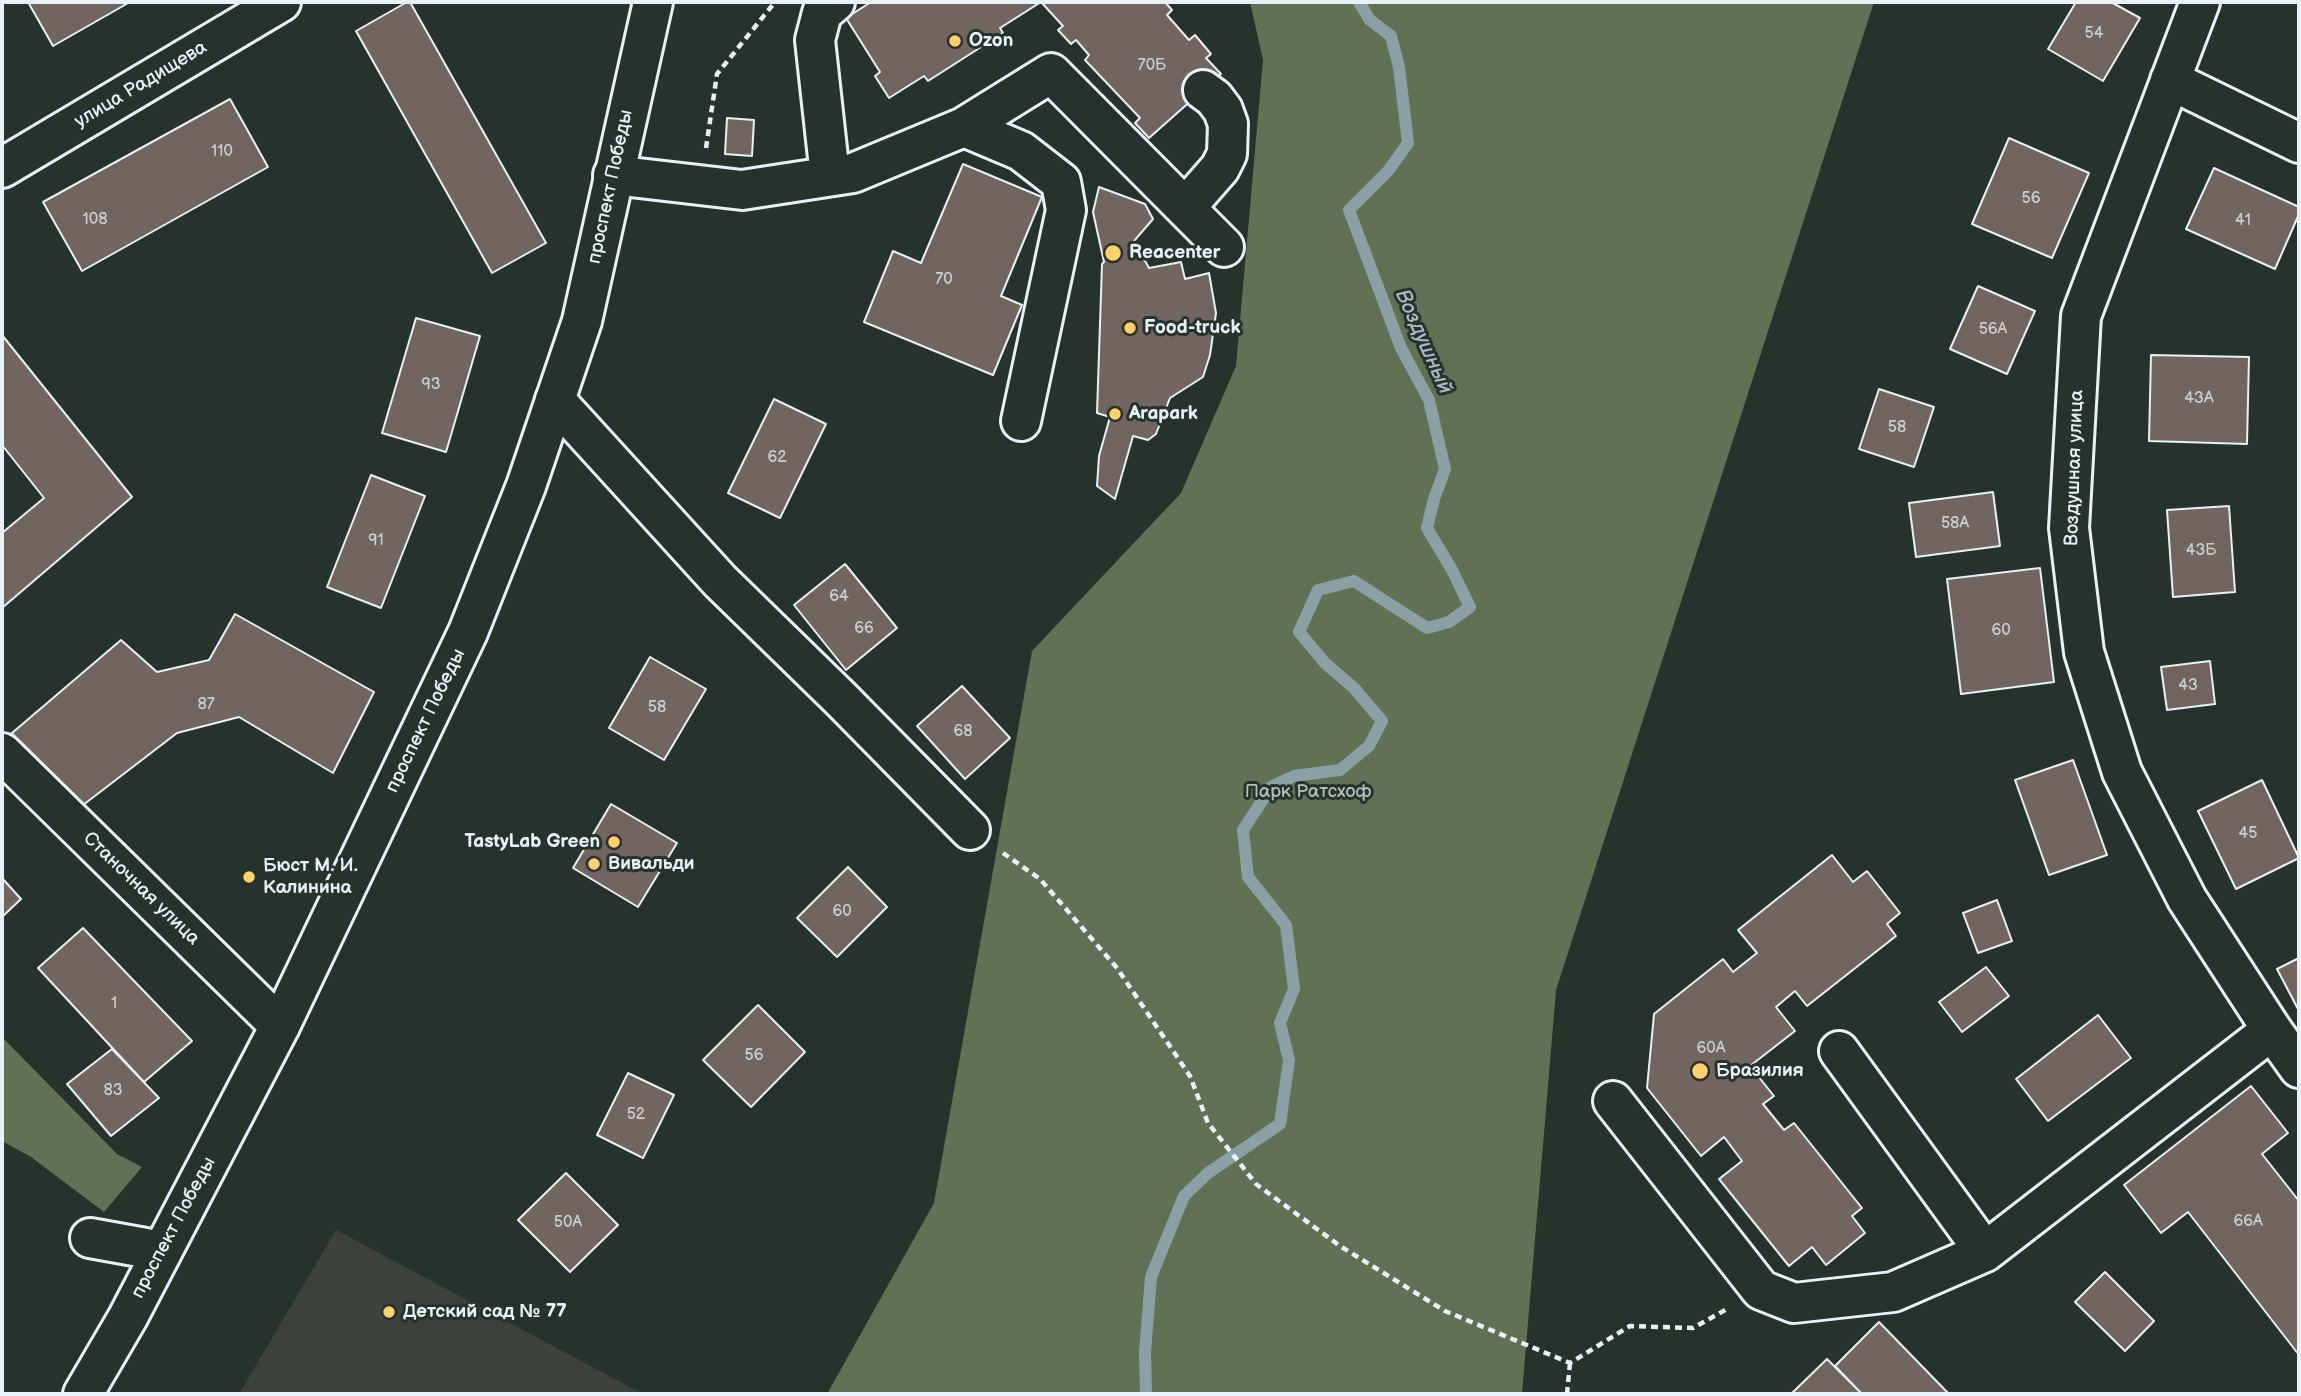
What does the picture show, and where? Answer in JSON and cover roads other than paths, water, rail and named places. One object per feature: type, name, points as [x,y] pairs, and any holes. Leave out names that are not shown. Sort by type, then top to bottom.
[{"type":"main road","name":"проспект Победы","points":[[83,1394],[128,1317],[280,1026],[468,632],[526,486],[582,321],[653,2]]},
{"type":"main road","points":[[830,176],[815,40],[822,13],[835,2]]},
{"type":"main road","name":"Воздушная улица","points":[[2200,2],[2081,316],[2069,528],[2084,652],[2122,772],[2187,900],[2299,1068]]},
{"type":"main road","name":"улица Радищева","points":[[2,167],[265,5]]},
{"type":"main road","points":[[613,175],[742,190],[853,173],[964,127],[1051,73],[1224,247]]},
{"type":"main road","points":[[2170,80],[2299,144]]},
{"type":"main road","points":[[1185,208],[1220,168],[1227,154],[1228,124],[1223,110],[1203,89]]},
{"type":"main road","points":[[964,127],[1021,151],[1061,182],[1066,211],[1021,421]]},
{"type":"main road","points":[[555,400],[720,581],[970,830]]},
{"type":"main road","name":"Станочная улица","points":[[2,753],[280,1026]]},
{"type":"main road","points":[[1613,1101],[1761,1290],[1794,1303],[1893,1292],[1985,1252],[2272,1030]]},
{"type":"main road","points":[[1839,1051],[1985,1252]]},
{"type":"main road","points":[[90,1238],[162,1251]]},
{"type":"waterway","name":"Воздушный","points":[[1146,1394],[1145,1352],[1151,1277],[1184,1196],[1208,1173],[1280,1124],[1289,1060],[1280,1023],[1294,989],[1286,925],[1248,877],[1243,830],[1271,787],[1294,776],[1340,770],[1369,746],[1382,721],[1354,688],[1325,663],[1299,632],[1318,590],[1354,581],[1427,628],[1449,622],[1470,607],[1427,528],[1445,469],[1429,400],[1401,348],[1349,210],[1388,171],[1408,143],[1399,67],[1391,36],[1370,20],[1359,2]]},
{"type":"place","name":"Ozon","points":[[955,41]]},
{"type":"place","name":"Reacenter","points":[[1113,253]]},
{"type":"place","name":"Food-truck","points":[[1130,328]]},
{"type":"place","name":"Arapark","points":[[1115,414]]},
{"type":"place","name":"TastyLab Green","points":[[614,842]]},
{"type":"place","name":"Вивальди","points":[[594,864]]},
{"type":"place","name":"Бюст М. И. Калинина","points":[[249,877]]},
{"type":"place","name":"Бразилия","points":[[1700,1071]]},
{"type":"place","name":"Детский сад № 77","points":[[389,1312]]},
{"type":"park label","name":"Парк Ратсхоф","points":[[1308,792]]}]
